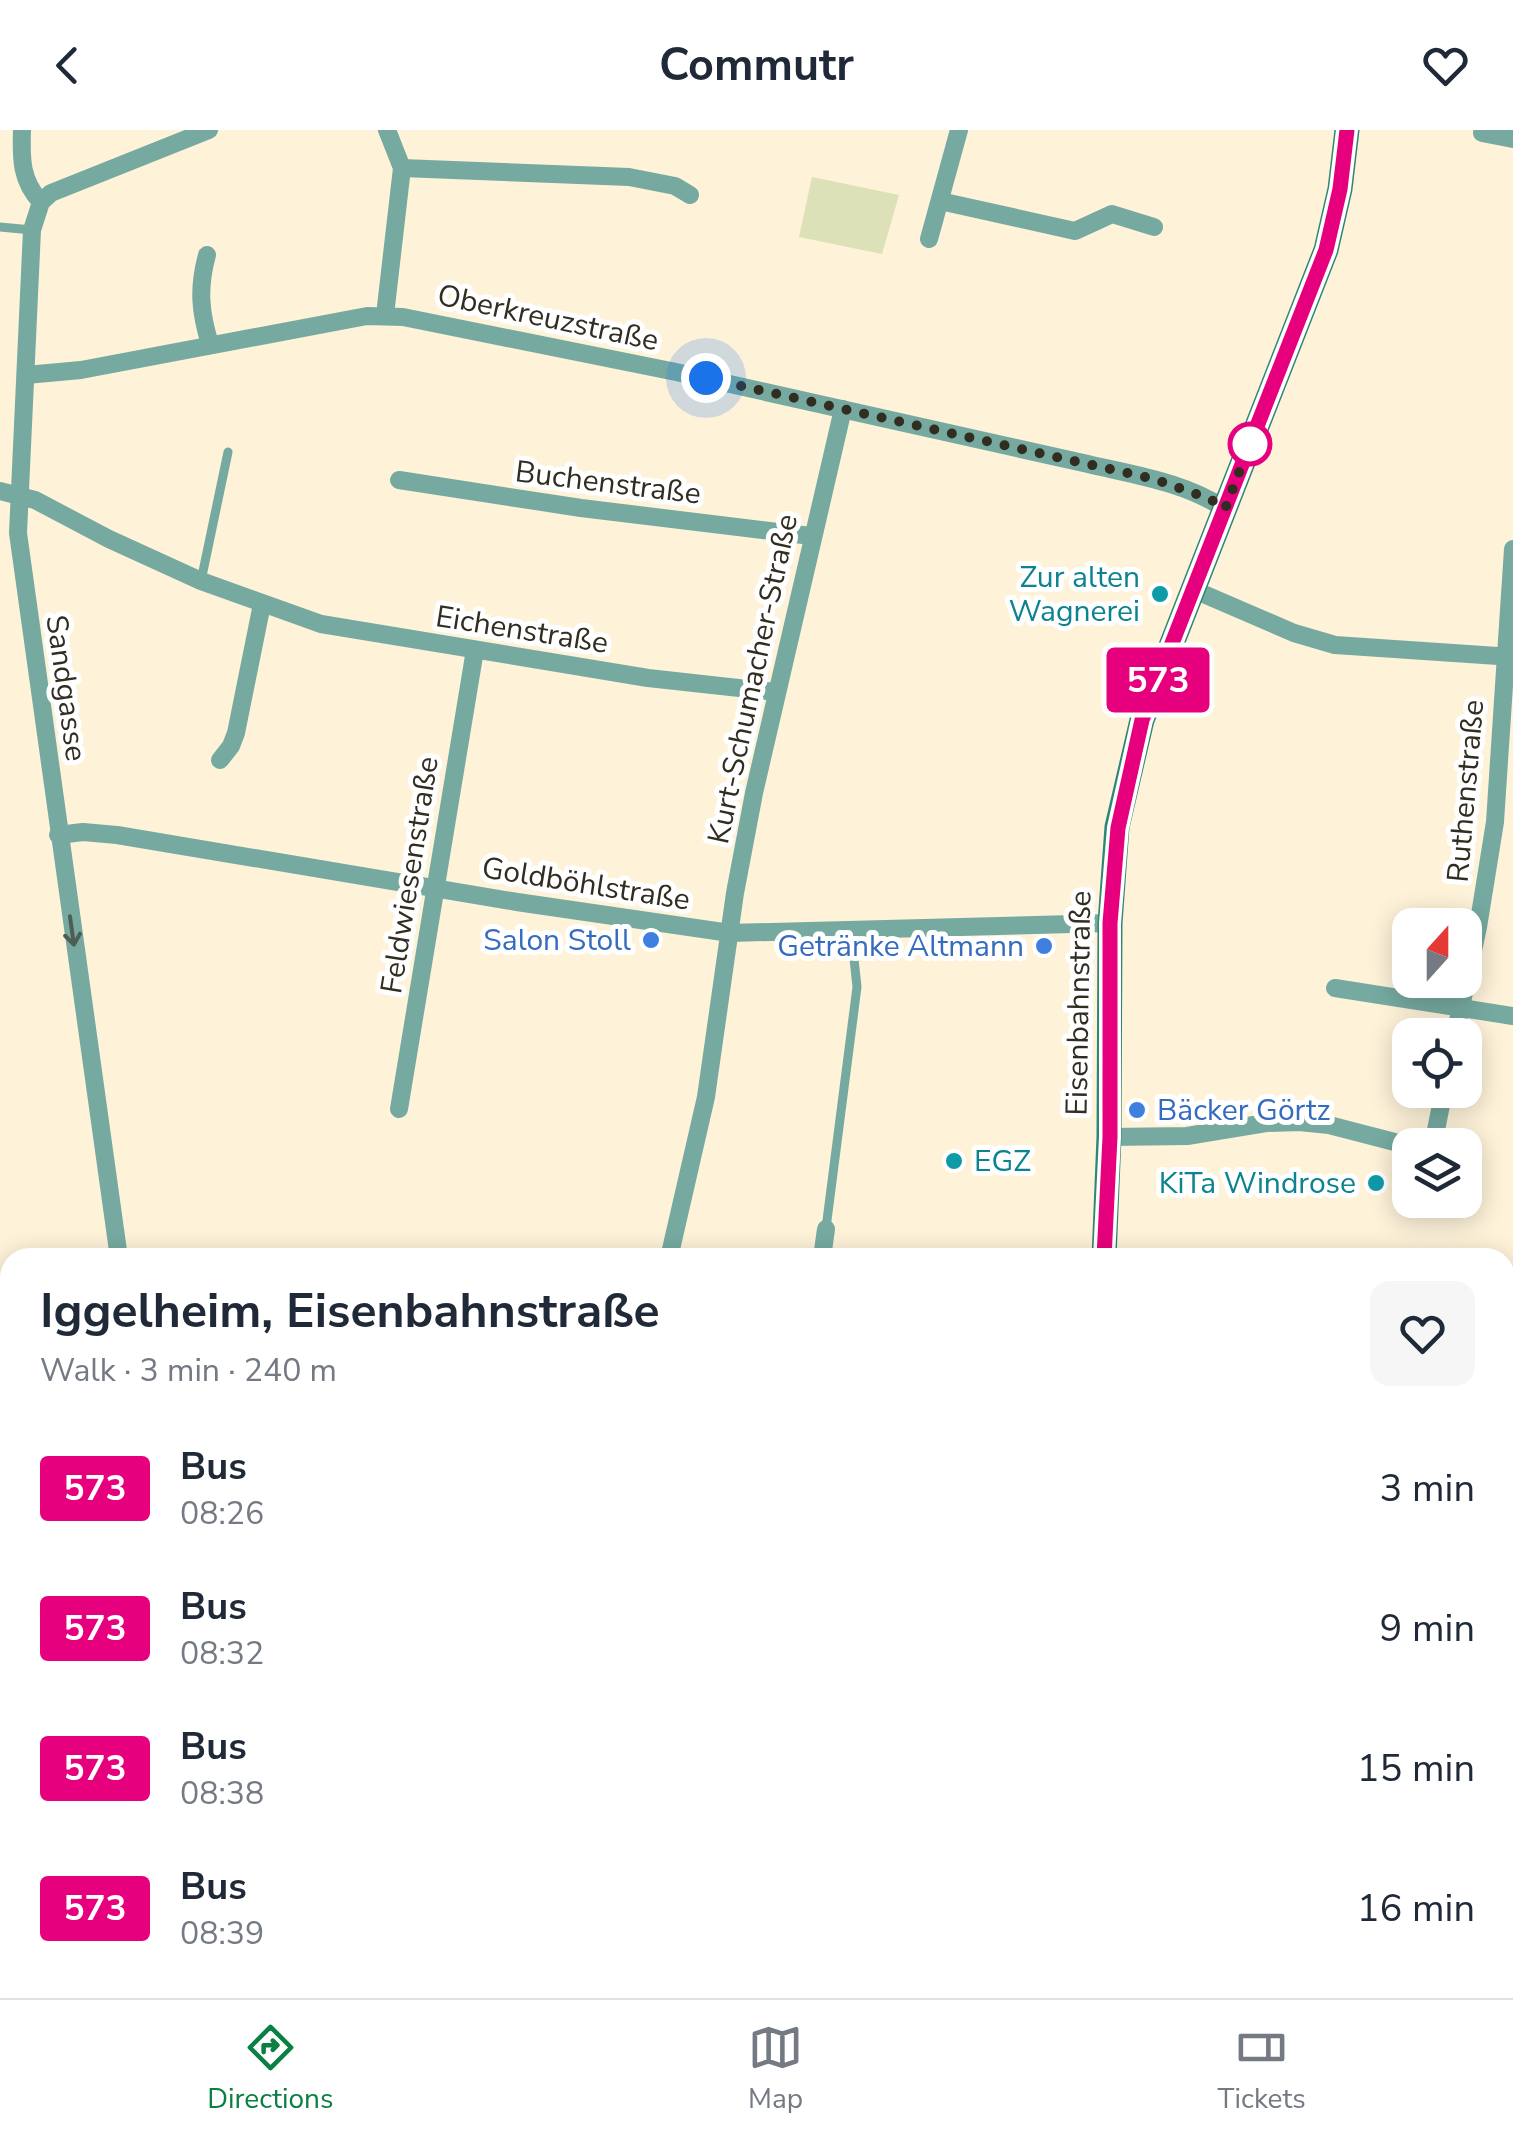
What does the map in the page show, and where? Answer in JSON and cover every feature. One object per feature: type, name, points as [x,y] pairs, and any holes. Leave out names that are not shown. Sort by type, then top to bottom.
[{"type":"main road","name":"Eisenbahnstraße","points":[[1104,1248],[1110,1137],[1110,923],[1124,792],[1142,720],[1326,250],[1340,189],[1347,130]]},
{"type":"street","points":[[22,130],[24,176],[28,189],[41,202],[63,186],[209,130]]},
{"type":"street","points":[[385,315],[402,168],[387,130]]},
{"type":"street","points":[[929,238],[959,130]]},
{"type":"street","points":[[1479,131],[1513,140]]},
{"type":"street","points":[[402,168],[629,177],[675,186],[690,194]]},
{"type":"street","points":[[940,201],[1075,231],[1112,214],[1154,227]]},
{"type":"street","name":"Sandgasse","points":[[41,202],[32,230],[26,375],[9,493],[118,1248]]},
{"type":"street","points":[[207,255],[200,306],[210,344]]},
{"type":"street","name":"Oberkreuzstraße","points":[[26,375],[82,370],[385,315],[479,330],[1154,479],[1210,499],[1225,509]]},
{"type":"street","name":"Kurt-Schumacher-Straße","points":[[672,1248],[706,1097],[730,933],[776,692],[842,409]]},
{"type":"street","name":"Buchenstraße","points":[[399,480],[581,508],[811,536]]},
{"type":"street","name":"Eichenstraße","points":[[9,493],[35,500],[109,540],[201,581],[349,630],[648,678],[776,692]]},
{"type":"street","name":"Ruthenstraße","points":[[1458,1018],[1504,823],[1513,548]]},
{"type":"street","points":[[0,564],[21,562]]},
{"type":"street","points":[[1192,590],[1334,645],[1509,657]]},
{"type":"street","points":[[220,760],[232,746],[236,733],[262,604]]},
{"type":"street","name":"Feldwiesenstraße","points":[[399,1110],[475,650]]},
{"type":"street","name":"Goldböhlstraße","points":[[58,835],[117,835],[730,933],[1110,923]]},
{"type":"street","points":[[1335,988],[1513,1016]]},
{"type":"street","points":[[1110,1137],[1187,1136],[1266,1123],[1299,1122],[1329,1125],[1392,1141]]},
{"type":"street","points":[[823,1248],[826,1229]]},
{"type":"lane","points":[[0,227],[32,230]]},
{"type":"lane","points":[[201,581],[228,452]]},
{"type":"lane","points":[[826,1229],[857,987],[850,928]]},
{"type":"green space","points":[[812,177],[899,195],[882,254],[799,237]]},
{"type":"bus line","name":"573","points":[[1104,1248],[1110,1137],[1110,923],[1124,792],[1142,720],[1326,250],[1340,189],[1347,130]]},
{"type":"place","name":"Zur alten Wagnerei","points":[[1160,594]]},
{"type":"place","name":"Salon Stoll","points":[[651,940]]},
{"type":"place","name":"Getränke Altmann","points":[[1044,946]]},
{"type":"place","name":"Bäcker Görtz","points":[[1137,1110]]},
{"type":"place","name":"EGZ","points":[[954,1161]]},
{"type":"place","name":"KiTa Windrose","points":[[1376,1183]]},
{"type":"route","points":[[706,378],[1154,479],[1210,499],[1225,509],[1250,444]]}]
